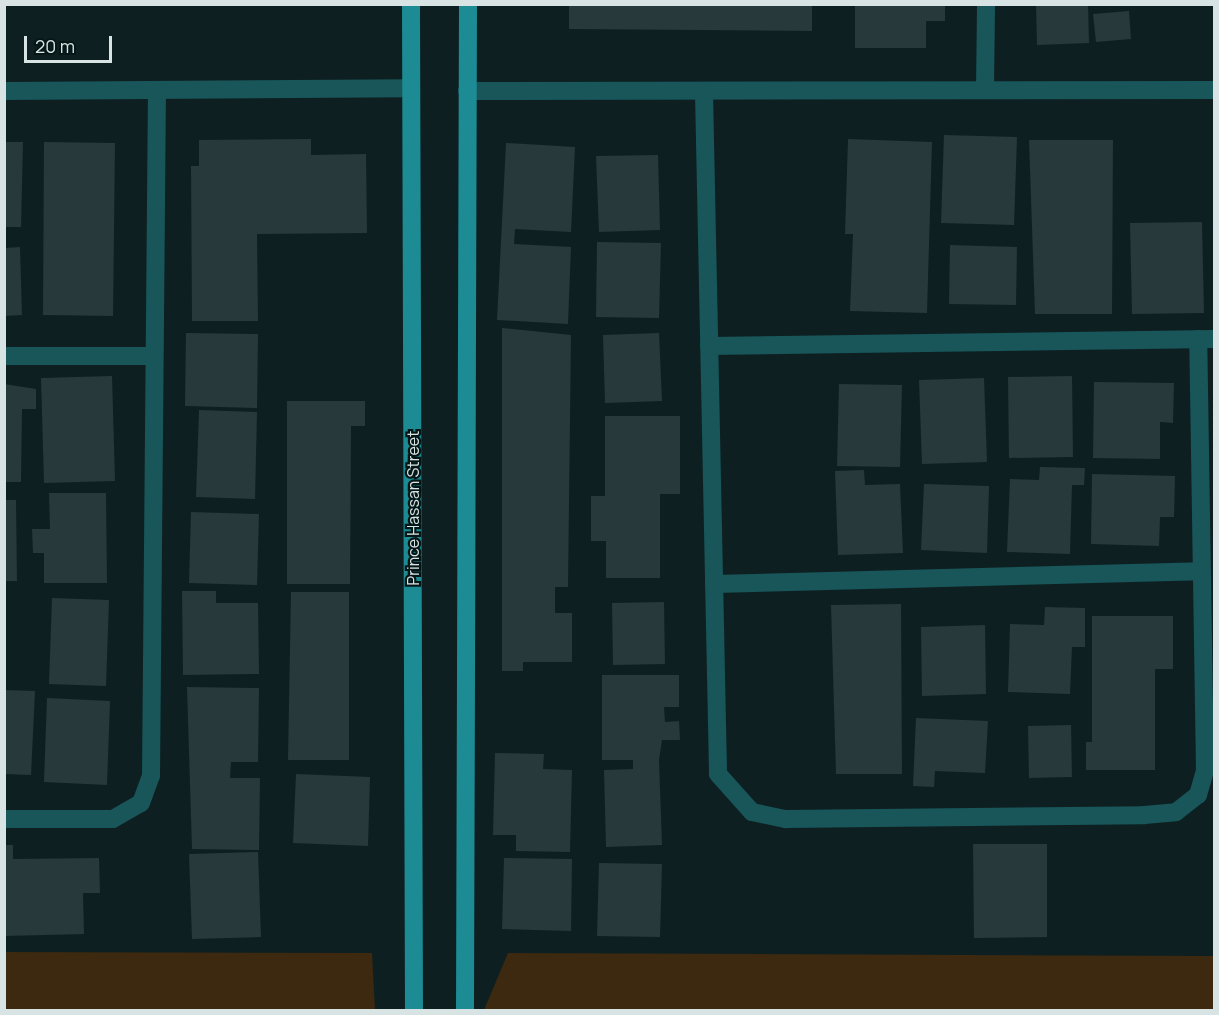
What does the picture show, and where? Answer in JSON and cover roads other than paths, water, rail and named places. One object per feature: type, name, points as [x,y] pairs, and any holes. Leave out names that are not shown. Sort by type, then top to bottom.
[{"type":"main road","name":"Prince Hassan Street","points":[[411,4],[414,1011]]},
{"type":"main road","points":[[465,1011],[468,4]]},
{"type":"street","points":[[985,89],[986,4]]},
{"type":"street","points":[[4,91],[411,88]]},
{"type":"street","points":[[4,819],[113,819],[141,803],[151,776],[153,356],[158,90]]},
{"type":"street","points":[[468,91],[1215,90]]},
{"type":"street","points":[[704,92],[709,346],[718,774],[752,812],[786,819],[1144,815],[1176,812],[1197,795],[1205,770],[1200,571],[1206,339],[709,346]]},
{"type":"street","points":[[4,356],[153,356]]},
{"type":"street","points":[[714,584],[1200,571]]}]
